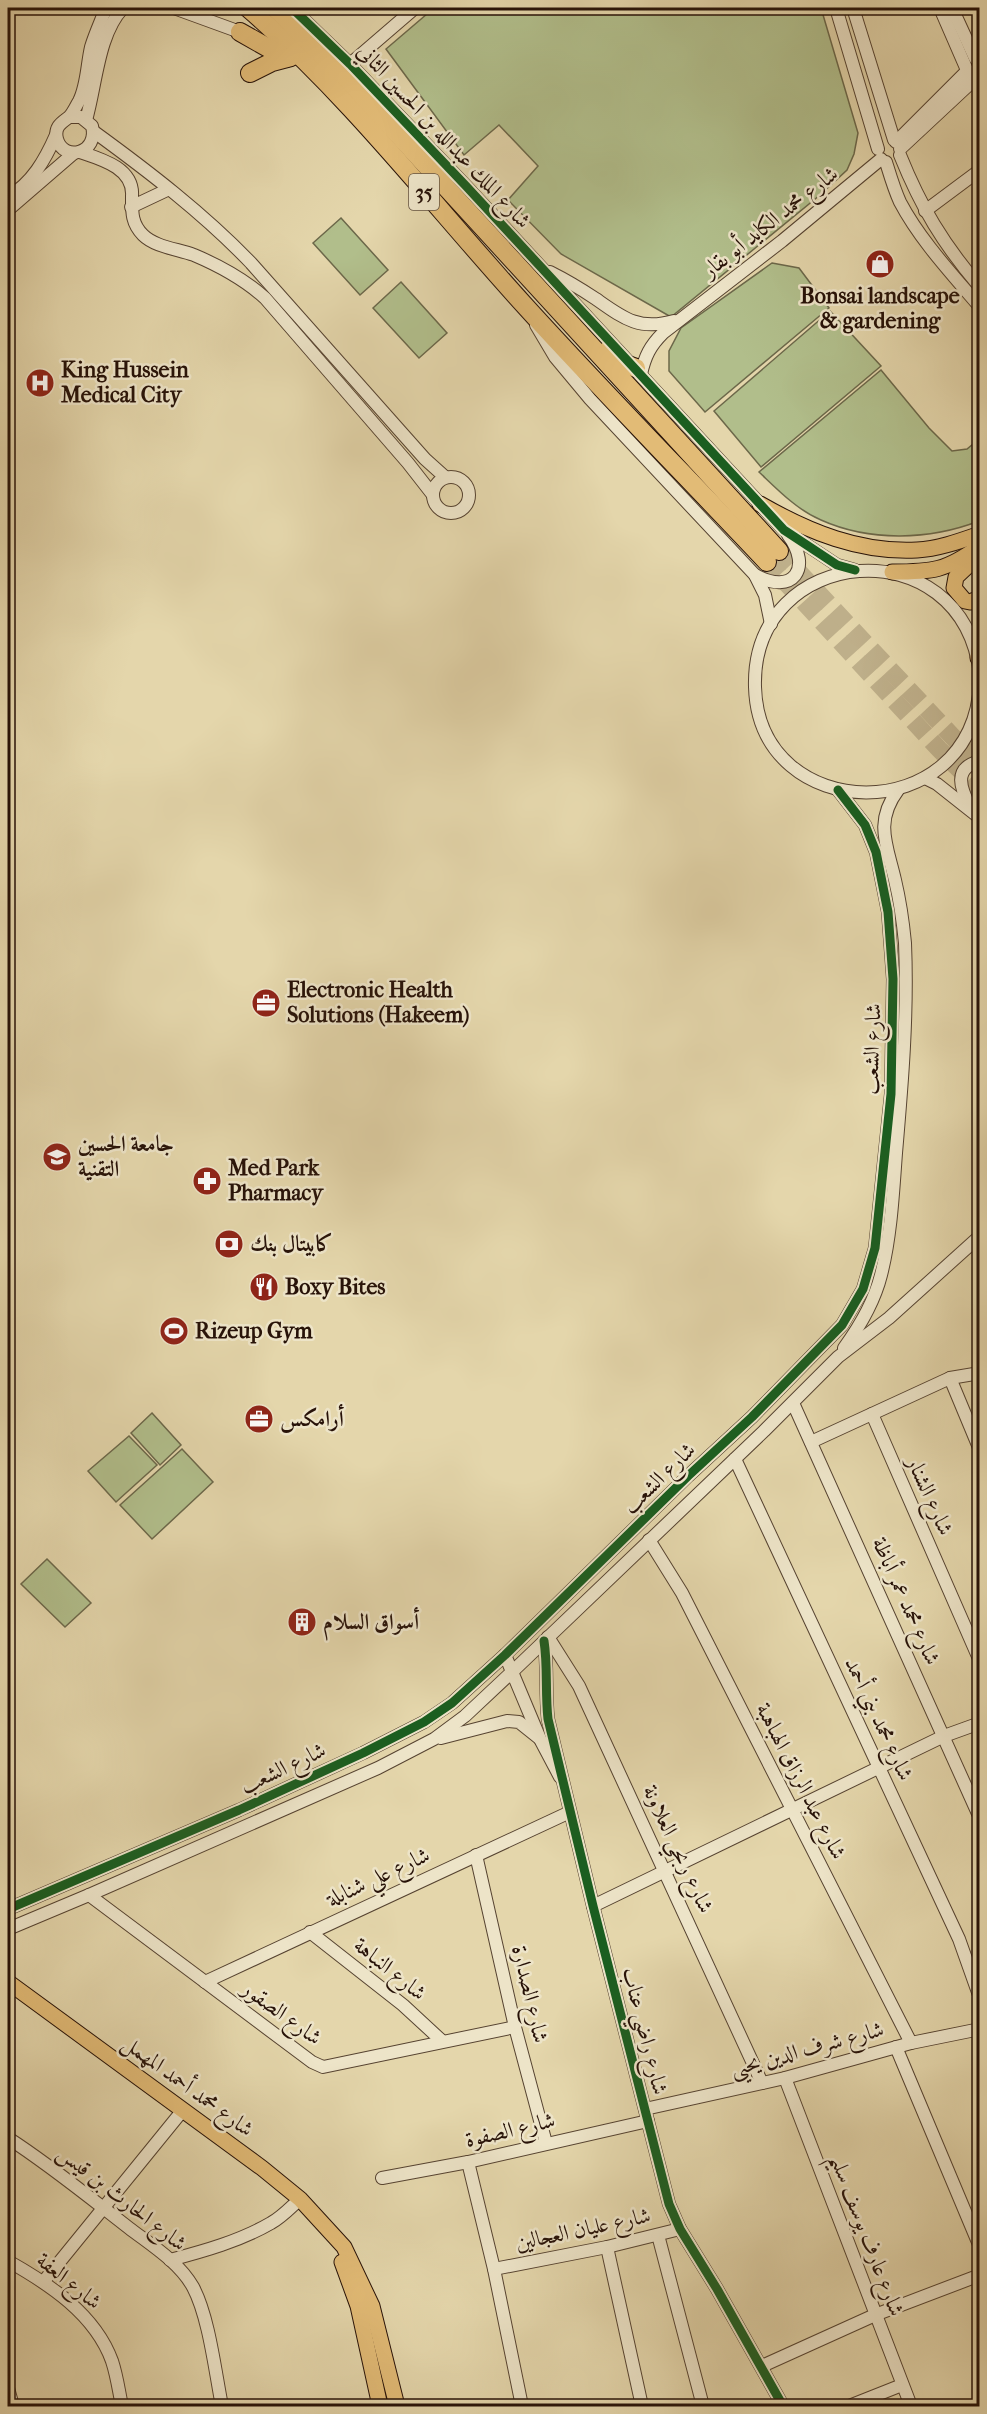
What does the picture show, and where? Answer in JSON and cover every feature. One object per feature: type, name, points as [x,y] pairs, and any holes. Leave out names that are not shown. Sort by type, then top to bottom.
[{"type":"highway","name":"35","points":[[248,8],[292,56],[360,119],[527,308],[767,563]]},
{"type":"highway","name":"شارع الملك عبدالله بن الحسين الثاني","points":[[275,8],[346,78],[536,286],[767,563]]},
{"type":"highway","points":[[240,32],[292,56]]},
{"type":"highway","points":[[250,73],[292,56]]},
{"type":"highway","points":[[536,286],[559,300],[618,360],[639,371]]},
{"type":"main road","points":[[760,504],[814,532],[867,548],[919,550],[950,544],[980,534]]},
{"type":"main road","points":[[892,572],[924,572],[942,569],[954,565],[980,546]]},
{"type":"main road","points":[[980,555],[959,573],[953,584],[956,592],[965,601],[970,602],[980,598]]},
{"type":"main road","points":[[978,657],[980,641]]},
{"type":"main road","name":"شارع محمد أحمد المهمل","points":[[8,1982],[300,2199],[344,2247],[372,2306],[397,2406]]},
{"type":"main road","name":"شارع محمد أحمد المهمل","points":[[332,2236],[358,2306],[380,2406]]},
{"type":"street","points":[[8,210],[77,152],[89,146],[97,47],[105,8]]},
{"type":"street","points":[[8,197],[34,175],[59,125],[69,117],[80,99],[97,47],[123,8]]},
{"type":"street","points":[[174,8],[240,32]]},
{"type":"street","name":"شارع الملك عبدالله بن الحسين الثاني","points":[[292,8],[350,64],[639,371],[680,419],[784,530]]},
{"type":"street","points":[[350,64],[415,8]]},
{"type":"street","points":[[836,8],[881,156],[893,186],[908,216],[946,268],[980,307]]},
{"type":"street","points":[[853,8],[897,146],[925,211],[940,236],[980,287]]},
{"type":"street","points":[[940,8],[974,69]]},
{"type":"street","points":[[952,8],[974,69]]},
{"type":"street","points":[[881,156],[894,161],[897,146],[974,69]]},
{"type":"street","points":[[56,135],[60,146],[109,163],[126,175],[132,189],[131,207],[136,226],[151,241],[224,269],[246,282],[265,298],[401,454],[433,495],[436,505],[445,512],[456,512],[465,505],[469,495],[466,484],[457,478],[446,477],[425,459],[224,235],[81,117],[69,117]]},
{"type":"street","points":[[881,156],[884,141],[897,146]]},
{"type":"street","name":"شارع محمد الكايد أبو بقار","points":[[639,371],[652,344],[683,316],[782,241],[881,156]]},
{"type":"street","points":[[925,211],[980,170]]},
{"type":"street","points":[[131,207],[167,190]]},
{"type":"street","name":"شارع محمد الكايد أبو بقار","points":[[541,267],[633,322],[654,325],[683,316]]},
{"type":"street","points":[[433,495],[436,484],[446,477]]},
{"type":"street","points":[[767,563],[773,584],[779,584],[793,577],[799,568],[798,552],[784,530]]},
{"type":"street","points":[[784,530],[837,565],[855,570],[892,572],[921,584],[947,602],[966,628],[978,657],[980,674]]},
{"type":"street","points":[[767,563],[765,595],[771,624]]},
{"type":"street","points":[[855,570],[838,573],[807,588],[793,598],[771,624],[761,646],[755,674],[757,703],[761,719],[772,742],[788,762],[815,781],[848,793],[872,794],[898,790],[925,778],[945,762],[961,743],[975,713],[979,697]]},
{"type":"street","points":[[980,684],[977,709],[980,715]]},
{"type":"street","points":[[975,814],[962,789],[960,777],[968,766],[980,761]]},
{"type":"street","points":[[925,778],[975,814]]},
{"type":"street","name":"شارع الشعب","points":[[8,1909],[239,1810],[394,1738],[424,1722],[452,1703],[505,1655],[688,1476],[784,1386],[842,1324],[863,1289],[875,1248],[891,1094],[893,957],[884,887],[874,845],[857,812],[838,790]]},
{"type":"street","name":"شارع الشعب","points":[[838,1357],[864,1318],[881,1275],[894,1174],[904,1058],[905,952],[900,901],[886,844],[884,822],[890,801],[898,790]]},
{"type":"street","name":"شارع الشعب","points":[[8,1929],[378,1768],[434,1739],[465,1716],[513,1671],[793,1403],[838,1357],[889,1318],[980,1236]]},
{"type":"street","points":[[811,1442],[950,1378],[980,1373]]},
{"type":"street","points":[[950,1378],[975,1431],[980,1450]]},
{"type":"street","name":"شارع محمد عمر أباظة","points":[[793,1403],[980,1818]]},
{"type":"street","name":"شارع الشنار","points":[[872,1414],[980,1661]]},
{"type":"street","name":"شارع محمد بني أحمد","points":[[735,1459],[959,1939],[980,1998]]},
{"type":"street","points":[[688,1476],[695,1475],[700,1478],[703,1484],[701,1491]]},
{"type":"street","name":"شارع عبد الرزاق الهباهبة","points":[[649,1540],[682,1593],[911,2043]]},
{"type":"street","name":"شارع راضي عناب","points":[[546,1639],[546,1700],[562,1780],[669,2204],[680,2229],[762,2366],[783,2406]]},
{"type":"street","name":"شارع ربحي العلاونة","points":[[546,1639],[579,1686],[666,1870],[762,2083]]},
{"type":"street","name":"شارع راضي عناب","points":[[505,1655],[541,1741],[562,1780]]},
{"type":"street","points":[[434,1739],[507,1720],[519,1722],[541,1741]]},
{"type":"street","points":[[592,1905],[944,1736],[980,1723]]},
{"type":"street","name":"شارع علي شنابلة","points":[[205,1982],[570,1812]]},
{"type":"street","name":"شارع الصدارة","points":[[476,1855],[515,2027],[546,2143]]},
{"type":"street","name":"شارع الصقور","points":[[89,1895],[312,2062],[323,2067],[396,2054],[442,2041],[515,2027]]},
{"type":"street","name":"شارع النباهة","points":[[310,1932],[403,2005],[442,2041]]},
{"type":"street","name":"شارع شرف الدين يحيى","points":[[646,2115],[911,2043],[980,2029]]},
{"type":"street","points":[[896,2047],[980,2247]]},
{"type":"street","name":"شارع عارف يوسف سليم","points":[[785,2078],[911,2406]]},
{"type":"street","points":[[44,2281],[183,2110]]},
{"type":"street","name":"شارع الصفوة","points":[[382,2178],[468,2162],[646,2115]]},
{"type":"street","name":"شارع الحارث بن قيس","points":[[8,2138],[170,2260],[193,2286],[202,2312],[222,2406]]},
{"type":"street","name":"شارع عليان العجالين","points":[[468,2162],[494,2269],[522,2406]]},
{"type":"street","points":[[170,2260],[220,2246],[256,2231],[273,2222],[300,2199]]},
{"type":"street","name":"شارع عليان العجالين","points":[[494,2269],[607,2247],[680,2229]]},
{"type":"street","points":[[658,2235],[703,2406]]},
{"type":"street","points":[[607,2247],[642,2406]]},
{"type":"street","name":"شارع العفة","points":[[8,2261],[44,2281],[100,2335],[112,2363],[122,2406]]},
{"type":"street","points":[[762,2366],[875,2315],[980,2275]]},
{"type":"street","points":[[849,2406],[902,2385]]},
{"type":"street","points":[[8,2388],[13,2406]]},
{"type":"green space","points":[[434,8],[821,8],[858,133],[854,154],[847,170],[820,195],[671,317],[561,254],[508,200],[538,166],[499,125],[464,155],[386,49]]},
{"type":"green space","points":[[341,218],[388,270],[360,295],[313,243]]},
{"type":"green space","points":[[772,263],[799,268],[829,308],[705,412],[669,371],[669,351],[681,328]]},
{"type":"green space","points":[[401,282],[447,333],[419,358],[373,308]]},
{"type":"green space","points":[[830,311],[881,366],[761,467],[714,411]]},
{"type":"green space","points":[[881,370],[929,428],[952,451],[967,449],[979,439],[979,521],[941,532],[920,535],[900,536],[859,532],[812,516],[788,499],[759,472]]},
{"type":"green space","points":[[152,1413],[181,1445],[160,1465],[131,1433]]},
{"type":"green space","points":[[129,1436],[157,1465],[116,1502],[88,1471]]},
{"type":"green space","points":[[182,1449],[213,1482],[152,1539],[120,1505]]},
{"type":"green space","points":[[47,1559],[91,1603],[65,1627],[21,1584]]},
{"type":"tunnel","points":[[779,551],[980,766]]},
{"type":"tunnel","points":[[767,562],[939,749],[980,790]]},
{"type":"cycle path","points":[[292,8],[350,64],[466,186],[784,530],[837,565],[855,570]]},
{"type":"cycle path","points":[[8,1909],[239,1810],[363,1753],[424,1722],[452,1703],[505,1655],[688,1476],[752,1417],[842,1325],[863,1289],[875,1248],[891,1094],[893,979],[888,912],[876,852],[865,825],[838,790]]},
{"type":"cycle path","points":[[544,1641],[548,1719],[669,2204],[680,2229],[717,2289],[783,2406]]},
{"type":"place","name":"Bonsai landscape & gardening","points":[[880,264]]},
{"type":"place","name":"King Hussein Medical City","points":[[40,383]]},
{"type":"place","name":"Electronic Health Solutions (Hakeem)","points":[[266,1003]]},
{"type":"place","name":"جامعة الحسين التقنية","points":[[57,1157]]},
{"type":"place","name":"Med Park Pharmacy","points":[[207,1181]]},
{"type":"place","name":"كابيتال بنك","points":[[229,1244]]},
{"type":"place","name":"Boxy Bites","points":[[264,1287]]},
{"type":"place","name":"Rizeup Gym","points":[[174,1331]]},
{"type":"place","name":"أرامكس","points":[[259,1419]]},
{"type":"place","name":"أسواق السلام","points":[[302,1622]]}]
